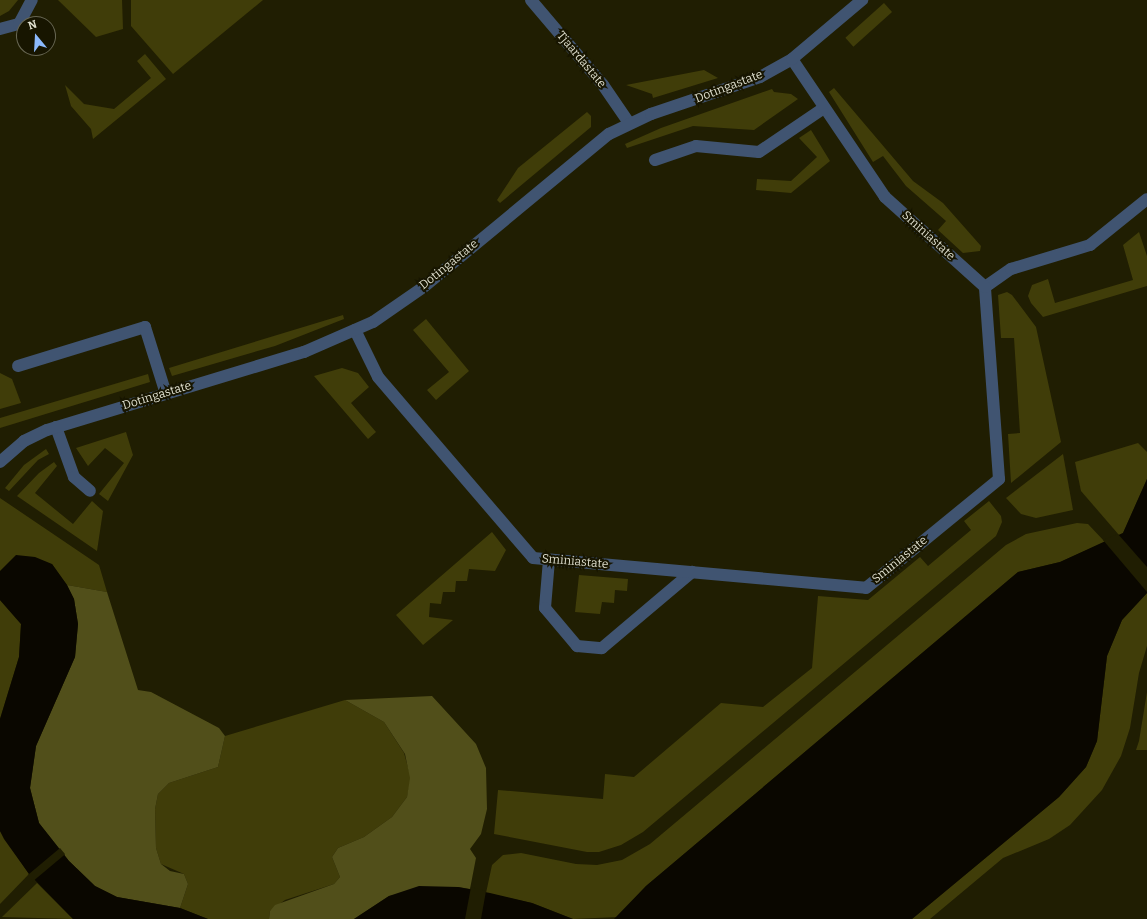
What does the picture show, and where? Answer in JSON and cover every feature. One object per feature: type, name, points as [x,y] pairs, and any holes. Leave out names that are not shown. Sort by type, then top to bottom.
[{"type":"street","points":[[0,29],[19,24],[32,0]]},
{"type":"street","name":"Tjaardastate","points":[[531,0],[603,85],[629,123]]},
{"type":"street","name":"Dotingastate","points":[[0,462],[24,442],[56,427],[304,352],[355,330],[390,311],[425,286],[590,148],[629,123],[740,85],[792,59],[862,0]]},
{"type":"street","name":"Sminiastate","points":[[355,330],[378,377],[533,558],[866,588],[999,478],[986,288],[885,197],[792,59]]},
{"type":"street","points":[[655,160],[696,146],[759,152],[824,108]]},
{"type":"street","points":[[986,288],[1011,269],[1090,245],[1147,199]]},
{"type":"street","points":[[18,366],[145,327],[166,394]]},
{"type":"street","points":[[56,427],[74,477],[90,491]]},
{"type":"street","points":[[549,560],[545,608],[577,646],[602,648],[692,572]]},
{"type":"shaded area","points":[[0,0],[18,0],[9,11],[0,16]]},
{"type":"shaded area","points":[[58,0],[122,0],[123,29],[96,37]]},
{"type":"shaded area","points":[[131,0],[263,0],[173,74],[131,26]]},
{"type":"shaded area","points":[[884,3],[892,12],[853,47],[845,38]]},
{"type":"shaded area","points":[[145,54],[166,79],[93,139],[91,129],[71,106],[65,85],[84,104],[114,109],[151,78],[137,61]]},
{"type":"shaded area","points":[[704,70],[718,78],[653,98],[652,94],[626,85]]},
{"type":"shaded area","points":[[834,88],[913,181],[943,203],[981,246],[980,251],[963,253],[938,230],[946,221],[906,186],[883,156],[873,162],[829,92]]},
{"type":"shaded area","points":[[772,89],[774,92],[791,94],[798,99],[754,130],[693,126],[627,148],[625,144],[661,128]]},
{"type":"shaded area","points":[[587,112],[591,116],[591,127],[500,203],[497,200],[518,168]]},
{"type":"shaded area","points":[[811,130],[830,161],[791,193],[756,190],[757,179],[791,181],[817,157],[799,138]]},
{"type":"shaded area","points":[[1139,232],[1147,256],[1147,286],[1043,317],[1031,303],[1028,296],[1032,285],[1048,279],[1055,303],[1133,280],[1123,245]]},
{"type":"shaded area","points":[[1007,292],[1012,295],[1036,327],[1061,442],[1011,483],[1008,434],[1020,433],[1014,338],[1001,338],[998,295]]},
{"type":"shaded area","points":[[343,315],[344,319],[275,346],[172,376],[169,368]]},
{"type":"shaded area","points":[[426,319],[469,371],[436,400],[427,390],[449,372],[413,330]]},
{"type":"shaded area","points":[[342,368],[358,373],[369,387],[351,403],[376,432],[368,439],[314,376]]},
{"type":"shaded area","points":[[0,373],[12,379],[21,403],[0,409]]},
{"type":"shaded area","points":[[148,374],[150,382],[0,428],[0,418]]},
{"type":"shaded area","points":[[126,432],[133,455],[108,501],[99,494],[124,463],[105,448],[88,466],[76,448]]},
{"type":"shaded area","points":[[1138,443],[1147,452],[1147,479],[1123,533],[1119,535],[1081,491],[1075,462]]},
{"type":"shaded area","points":[[46,449],[49,454],[38,460],[9,491],[5,488],[24,465]]},
{"type":"shaded area","points":[[1063,454],[1073,510],[1036,518],[1021,514],[1006,498]]},
{"type":"shaded area","points":[[54,462],[57,466],[35,493],[73,524],[92,501],[103,511],[97,551],[17,496],[39,473]]},
{"type":"shaded area","points":[[1147,479],[1147,593],[1122,620],[1107,656],[1097,741],[1086,767],[1059,797],[912,919],[614,919],[646,886],[1018,572],[1060,562],[1123,533]]},
{"type":"shaded area","points":[[0,498],[99,565],[107,592],[67,585],[52,564],[0,571]]},
{"type":"shaded area","points":[[989,501],[1001,516],[1002,522],[996,536],[643,832],[621,845],[599,852],[587,852],[494,834],[498,790],[603,799],[605,774],[634,777],[721,703],[763,707],[812,668],[818,596],[868,600],[920,557],[928,566],[971,530],[964,521]]},
{"type":"shaded area","points":[[1077,523],[1088,524],[1105,542],[1060,562],[1018,572],[646,886],[618,917],[573,919],[532,903],[486,893],[492,865],[503,855],[521,853],[576,864],[597,865],[622,860],[650,844],[1006,545],[1026,534]]},
{"type":"shaded area","points":[[492,532],[506,550],[495,571],[469,569],[467,581],[456,581],[455,592],[443,592],[441,604],[430,603],[429,617],[453,620],[423,645],[396,615]]},
{"type":"shaded area","points":[[16,555],[35,557],[52,564],[67,585],[74,599],[78,624],[75,657],[36,746],[30,788],[39,823],[69,861],[95,886],[117,897],[180,908],[208,919],[73,919],[29,874],[4,839],[0,831],[0,719],[19,657],[21,624],[0,600],[0,571]]},
{"type":"shaded area","points":[[579,575],[628,579],[627,591],[615,590],[614,603],[602,602],[600,614],[575,612]]},
{"type":"shaded area","points":[[67,585],[107,592],[138,690],[151,692],[219,728],[225,736],[218,767],[169,783],[158,794],[155,809],[156,848],[161,864],[170,871],[184,874],[188,884],[180,908],[117,897],[95,886],[69,861],[39,823],[30,788],[36,746],[75,657],[78,624],[74,599]]},
{"type":"shaded area","points":[[1147,593],[1147,646],[1139,673],[1130,728],[1121,756],[1102,790],[1070,825],[1049,839],[1003,858],[930,919],[912,919],[1059,797],[1086,767],[1097,741],[1107,656],[1122,620]]},
{"type":"shaded area","points":[[0,600],[21,624],[19,657],[0,719]]},
{"type":"shaded area","points":[[1147,692],[1147,750],[1136,750],[1139,741]]},
{"type":"shaded area","points":[[432,696],[476,744],[486,768],[487,809],[481,834],[470,849],[476,858],[470,889],[458,887],[389,896],[354,919],[269,919],[270,911],[275,905],[334,884],[340,877],[332,857],[338,848],[364,837],[392,817],[407,797],[410,778],[405,754],[384,722],[345,700]]},
{"type":"shaded area","points":[[345,700],[384,722],[404,753],[411,778],[407,797],[392,817],[364,837],[338,848],[332,857],[340,877],[334,884],[285,900],[270,911],[269,919],[208,919],[180,908],[188,884],[184,874],[161,864],[156,848],[155,809],[158,794],[169,783],[218,767],[225,736]]},
{"type":"shaded area","points":[[0,831],[29,874],[0,904]]},
{"type":"shaded area","points":[[37,883],[73,919],[2,917]]},
{"type":"shaded area","points":[[419,886],[458,887],[490,893],[532,903],[573,919],[354,919],[389,896]]},
{"type":"pier","points":[[1118,534],[1147,567],[1147,592],[1103,540]]},
{"type":"pier","points":[[60,848],[65,854],[33,881],[28,875]]},
{"type":"pier","points":[[471,887],[486,891],[481,919],[465,919]]}]
